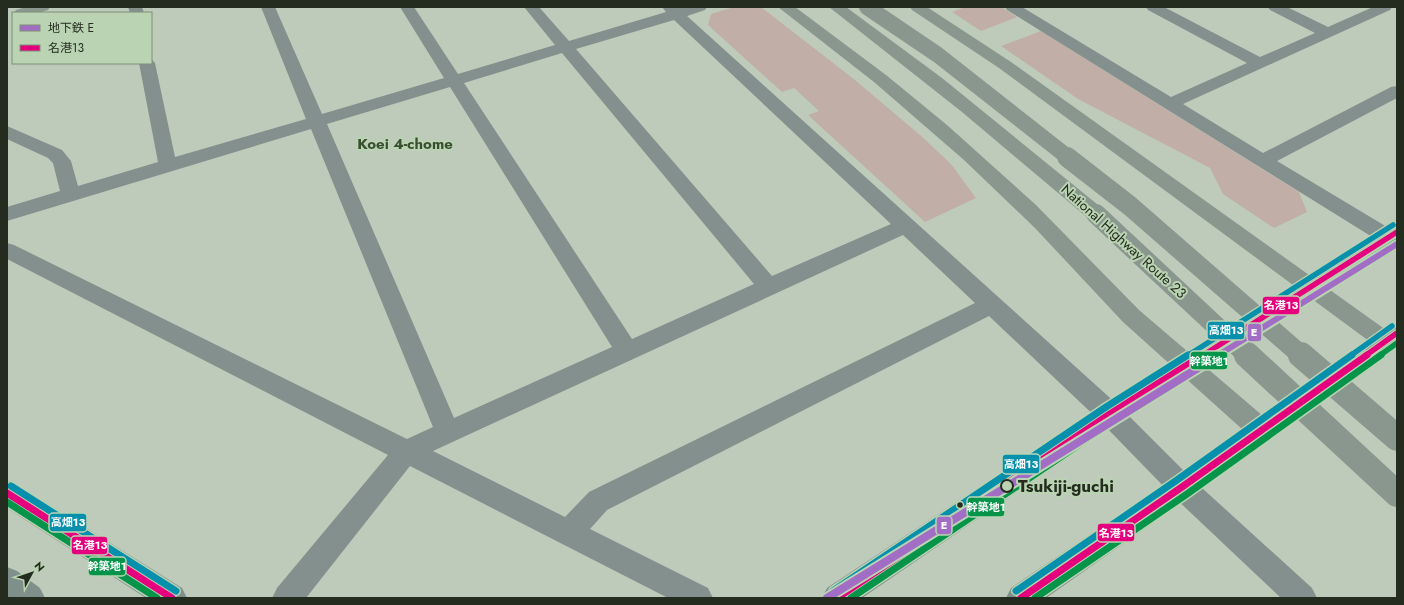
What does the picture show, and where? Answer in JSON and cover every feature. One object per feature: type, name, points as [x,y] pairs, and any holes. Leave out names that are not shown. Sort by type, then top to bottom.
[{"type":"highway","points":[[785,7],[829,38],[902,97],[965,151],[1029,210],[1130,316],[1261,430]]},
{"type":"highway","name":"National Highway Route 23","points":[[836,7],[891,46],[962,102],[1096,214],[1397,494]]},
{"type":"highway","name":"National Highway Route 23","points":[[867,7],[938,55],[1130,206],[1397,438]]},
{"type":"highway","points":[[917,7],[1005,65],[1311,287],[1391,337]]},
{"type":"main road","points":[[837,598],[1110,414],[1311,287],[1394,237]]},
{"type":"main road","points":[[1021,598],[1182,487],[1391,337]]},
{"type":"main road","points":[[7,492],[172,598]]},
{"type":"street","points":[[25,12],[43,7]]},
{"type":"street","points":[[268,7],[448,432]]},
{"type":"street","points":[[407,7],[626,351]]},
{"type":"street","points":[[531,7],[769,287]]},
{"type":"street","points":[[7,214],[454,81],[565,47],[673,11],[700,7]]},
{"type":"street","points":[[1012,7],[1262,161],[1394,237]]},
{"type":"street","points":[[1153,7],[1260,64]]},
{"type":"street","points":[[1275,7],[1328,33]]},
{"type":"street","points":[[1170,104],[1385,7]]},
{"type":"street","points":[[673,11],[1110,414],[1182,487],[1302,598]]},
{"type":"street","points":[[147,64],[168,166]]},
{"type":"street","points":[[1262,161],[1397,91]]},
{"type":"street","points":[[7,132],[55,154],[62,161],[71,195]]},
{"type":"street","points":[[286,598],[406,451],[906,225]]},
{"type":"street","points":[[7,250],[698,598]]},
{"type":"street","points":[[568,533],[598,501],[992,305]]},
{"type":"shaded area","points":[[734,7],[761,7],[855,80],[920,135],[951,164],[976,198],[925,222],[808,115],[819,111],[794,88],[782,92],[708,25],[711,14]]},
{"type":"shaded area","points":[[965,7],[1001,7],[1017,17],[981,31],[952,12]]},
{"type":"shaded area","points":[[1041,31],[1299,192],[1307,212],[1274,228],[1223,194],[1210,168],[1078,99],[1001,46]]},
{"type":"metro line","name":"E","points":[[827,598],[1397,244]]},
{"type":"transit line","name":"高畑13","points":[[833,591],[1106,407],[1393,225]]},
{"type":"transit line","name":"名港13","points":[[837,598],[1110,414],[1397,232]]},
{"type":"transit line","name":"幹築地1","points":[[851,598],[1114,421],[1397,241]]},
{"type":"transit line","name":"高畑13","points":[[1016,591],[1177,480],[1392,326]]},
{"type":"transit line","name":"名港13","points":[[1021,598],[1182,487],[1397,333]]},
{"type":"transit line","name":"幹築地1","points":[[1035,598],[1187,494],[1397,343]]},
{"type":"transit line","name":"高畑13","points":[[11,486],[176,591]]},
{"type":"transit line","name":"名港13","points":[[7,493],[172,598]]},
{"type":"transit line","name":"幹築地1","points":[[7,502],[157,598]]},
{"type":"place","name":"Tsukiji-guchi","points":[[1007,486]]},
{"type":"district","name":"Koei 4-chome","points":[[405,144]]}]
